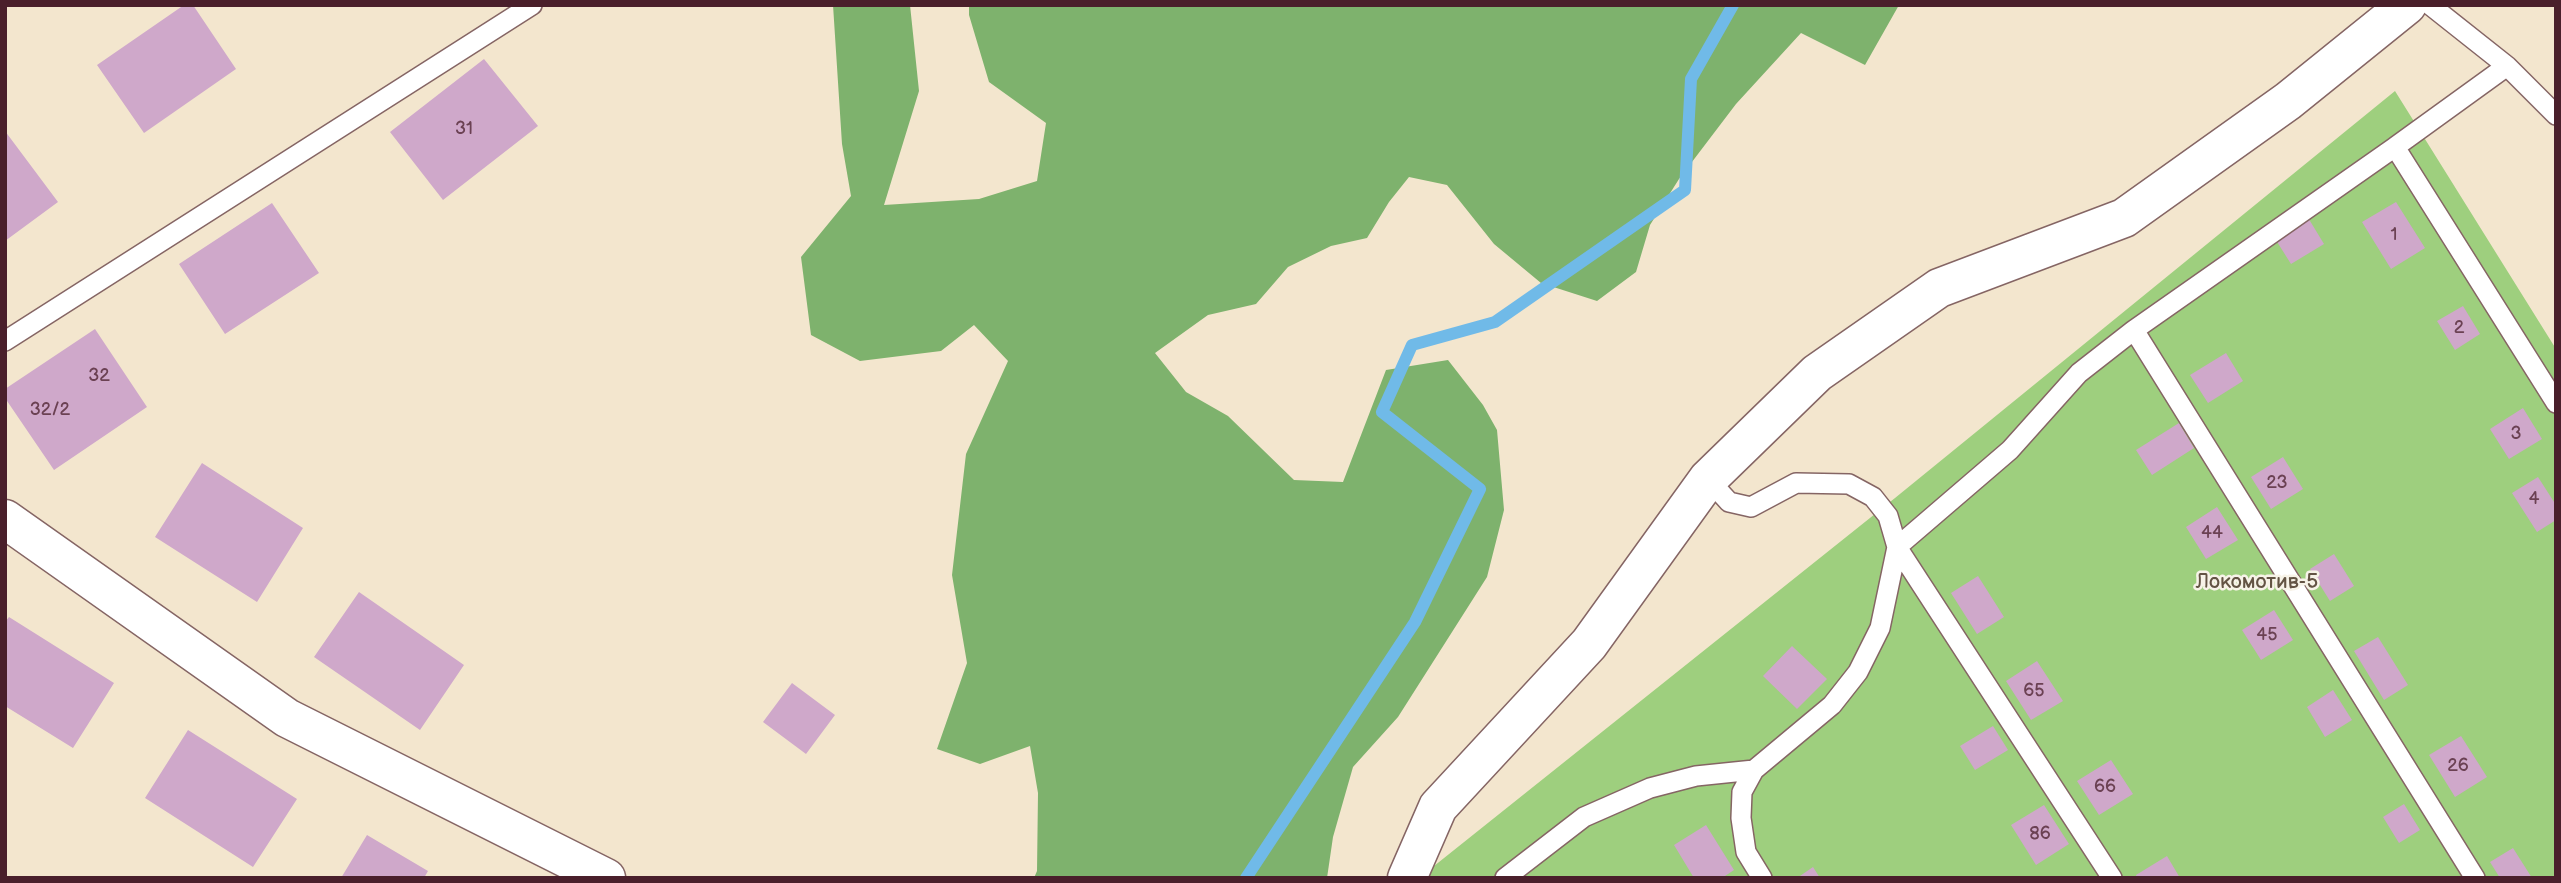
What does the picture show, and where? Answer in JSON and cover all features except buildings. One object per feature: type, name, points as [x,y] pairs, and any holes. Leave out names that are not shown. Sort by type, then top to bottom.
[{"type":"street","points":[[1407,878],[1438,807],[1589,644],[1708,479],[1817,373],[1938,288],[2124,218],[2288,101],[2406,5]]},
{"type":"street","points":[[5,519],[287,718],[606,878]]},
{"type":"lane","points":[[5,341],[532,5]]},
{"type":"lane","points":[[2430,5],[2507,66],[2556,115]]},
{"type":"lane","points":[[1762,878],[1746,852],[1741,818],[1742,792],[1754,771],[1832,705],[1857,672],[1880,628],[1897,547],[2010,450],[2079,373],[2134,330],[2507,66]]},
{"type":"lane","points":[[2395,147],[2556,402]]},
{"type":"lane","points":[[2134,330],[2475,878]]},
{"type":"lane","points":[[1708,479],[1729,502],[1751,507],[1796,483],[1849,484],[1873,497],[1888,516],[1897,547],[2112,878]]},
{"type":"lane","points":[[1505,878],[1584,817],[1650,788],[1696,776],[1754,771]]},
{"type":"green space","points":[[833,5],[910,5],[919,91],[884,205],[979,199],[1037,181],[1046,123],[989,82],[969,15],[969,5],[1899,5],[1865,65],[1801,33],[1736,104],[1679,179],[1650,225],[1636,272],[1597,301],[1541,283],[1494,244],[1447,185],[1409,177],[1389,202],[1367,238],[1331,246],[1288,267],[1256,304],[1208,315],[1155,353],[1186,392],[1228,416],[1294,480],[1343,482],[1386,370],[1448,360],[1483,405],[1497,430],[1504,510],[1487,577],[1398,717],[1353,767],[1333,837],[1327,878],[1034,878],[1037,871],[1038,793],[1030,746],[980,764],[937,749],[967,663],[952,575],[966,454],[1008,361],[974,325],[941,351],[860,361],[811,335],[801,257],[851,196],[842,144]]},
{"type":"green space","name":"Локомотив-5","points":[[2395,91],[2556,349],[2556,878],[1419,878],[1895,498]]},
{"type":"waterway","points":[[1246,878],[1415,622],[1480,489],[1382,412],[1412,345],[1495,322],[1685,190],[1691,79],[1733,5]]}]
